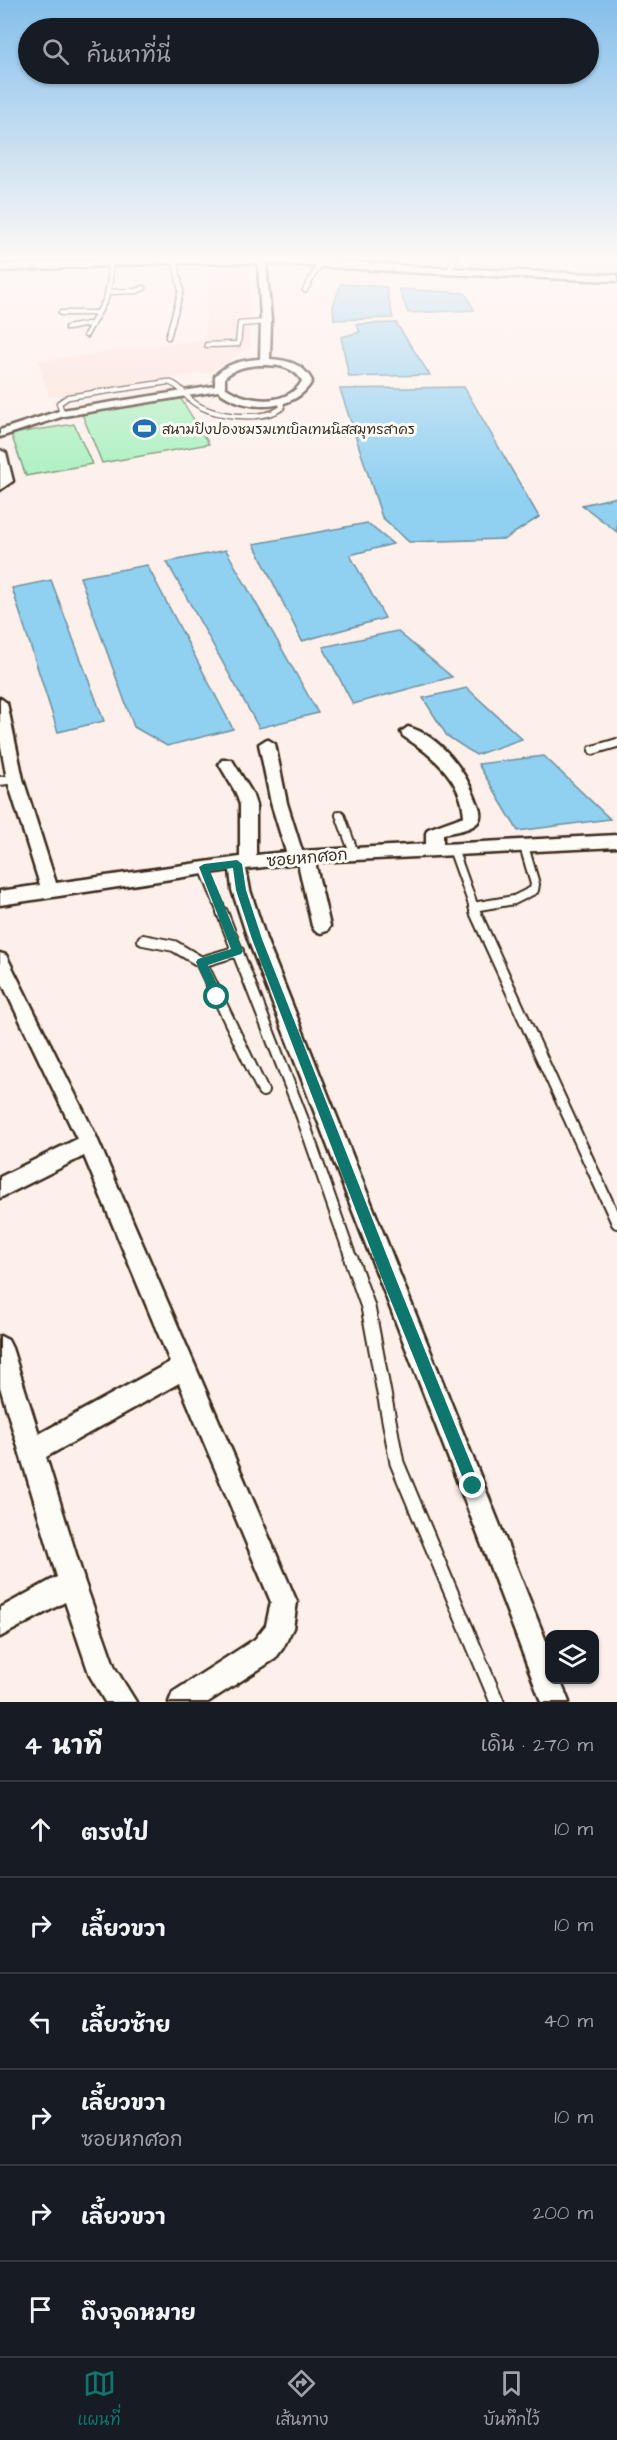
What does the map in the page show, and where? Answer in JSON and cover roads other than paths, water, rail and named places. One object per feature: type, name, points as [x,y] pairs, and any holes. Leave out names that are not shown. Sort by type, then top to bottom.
[{"type":"street","points":[[264,362],[265,336]]},
{"type":"street","points":[[264,362],[294,368],[306,378],[307,385],[300,393],[281,401],[255,402],[239,400],[227,395],[220,388],[220,376],[228,370],[248,363],[264,362]]},
{"type":"street","points":[[0,434],[62,413],[220,388]]},
{"type":"street","points":[[0,453],[7,481],[0,487]]},
{"type":"street","points":[[0,703],[8,780],[50,890]]},
{"type":"street","points":[[408,732],[435,749],[452,765],[473,811],[472,818],[467,822],[434,833],[435,850]]},
{"type":"street","points":[[267,744],[282,812],[312,884],[321,926]]},
{"type":"street","points":[[227,764],[244,792],[248,805],[241,873],[257,939],[473,1486],[555,1702]]},
{"type":"street","name":"ซอยหกศอก","points":[[0,898],[206,872],[241,873],[303,859],[354,853],[435,850],[455,853],[525,851],[617,841]]},
{"type":"street","points":[[0,960],[67,1092],[186,1367],[284,1602],[278,1631],[275,1638],[264,1649],[183,1702]]},
{"type":"street","points":[[0,1188],[89,1143]]},
{"type":"street","points":[[0,1348],[72,1583],[104,1677],[122,1702]]},
{"type":"street","points":[[32,1451],[186,1367]]},
{"type":"street","points":[[0,1623],[72,1583]]},
{"type":"lane","points":[[207,345],[238,344],[239,336]]},
{"type":"lane","points":[[184,393],[194,403],[204,408],[242,416],[257,417],[278,413],[282,408],[281,401]]},
{"type":"lane","points":[[593,750],[617,743]]},
{"type":"lane","points":[[340,815],[354,853]]},
{"type":"lane","points":[[473,907],[528,895],[534,890],[525,851]]},
{"type":"lane","points":[[455,853],[473,907],[617,1223]]},
{"type":"lane","points":[[206,872],[302,1117],[368,1307],[397,1463],[497,1702]]},
{"type":"lane","points":[[143,940],[172,944],[188,951],[201,962],[262,1091]]},
{"type":"lane","points":[[201,962],[238,951]]},
{"type":"water","points":[[405,336],[430,375],[349,377],[341,337]]},
{"type":"water","points":[[464,387],[539,517],[505,539],[409,542],[382,517],[340,389]]},
{"type":"water","points":[[617,497],[617,532],[582,505]]},
{"type":"water","points":[[367,523],[393,544],[350,555],[385,618],[302,641],[254,544]]},
{"type":"water","points":[[226,550],[318,713],[259,728],[167,562]]},
{"type":"water","points":[[147,565],[233,729],[167,746],[134,727],[80,577]]},
{"type":"water","points":[[51,580],[104,721],[58,732],[12,588]]},
{"type":"water","points":[[397,631],[452,677],[353,704],[323,647]]},
{"type":"water","points":[[467,688],[522,739],[476,755],[447,736],[423,698]]},
{"type":"water","points":[[544,756],[610,819],[518,831],[478,764]]},
{"type":"place","name":"สนามปิงปองชมรมเทเบิลเทนนิสสมุทรสาคร","points":[[144,429]]}]
